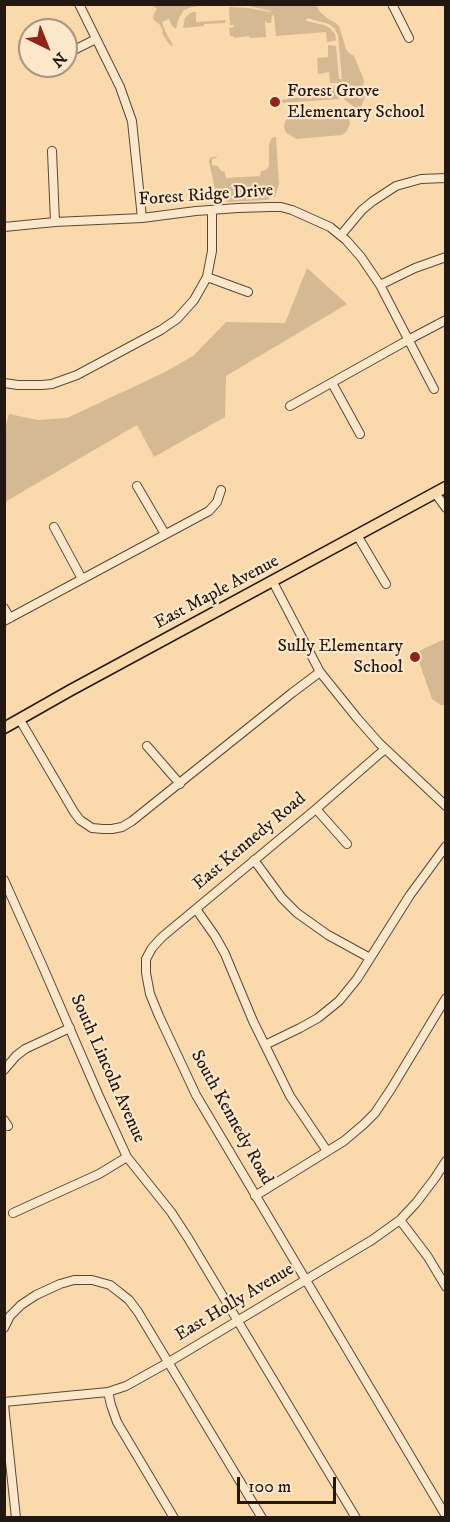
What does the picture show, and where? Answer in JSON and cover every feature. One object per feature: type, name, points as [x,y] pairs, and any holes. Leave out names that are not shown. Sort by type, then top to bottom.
[{"type":"main road","name":"East Maple Avenue","points":[[4,728],[440,490]]},
{"type":"street","points":[[79,4],[120,87],[132,121],[142,218]]},
{"type":"street","points":[[393,5],[409,38]]},
{"type":"street","points":[[78,48],[96,39]]},
{"type":"street","points":[[52,151],[55,222]]},
{"type":"street","points":[[341,235],[362,210],[390,190],[407,182],[446,178]]},
{"type":"street","name":"Forest Ridge Drive","points":[[4,227],[142,218],[212,210],[280,207],[292,210],[341,235],[357,251],[380,285],[434,390]]},
{"type":"street","points":[[4,383],[42,385],[66,379],[89,370],[170,324],[194,300],[207,277],[213,251],[212,210]]},
{"type":"street","points":[[380,285],[446,257]]},
{"type":"street","points":[[207,277],[248,292]]},
{"type":"street","points":[[291,406],[446,320]]},
{"type":"street","points":[[332,383],[360,434]]},
{"type":"street","points":[[137,486],[165,534]]},
{"type":"street","points":[[4,608],[7,620],[209,511],[217,502],[221,490]]},
{"type":"street","points":[[440,490],[446,508]]},
{"type":"street","points":[[54,527],[82,579]]},
{"type":"street","points":[[357,536],[386,584]]},
{"type":"street","points":[[273,582],[320,672],[385,749],[446,806]]},
{"type":"street","points":[[20,720],[80,820],[94,828],[112,829],[127,824],[180,784],[320,672]]},
{"type":"street","points":[[147,746],[180,784]]},
{"type":"street","name":"East Kennedy Road","points":[[146,965],[146,959],[152,948],[162,937],[385,749]]},
{"type":"street","points":[[316,809],[347,844]]},
{"type":"street","points":[[265,1046],[318,1018],[339,1001],[357,979],[410,895],[446,846]]},
{"type":"street","points":[[254,860],[282,898],[297,913],[328,935],[370,958]]},
{"type":"street","name":"South Lincoln Avenue","points":[[4,880],[127,1157],[171,1212],[239,1320],[356,1518]]},
{"type":"street","points":[[196,909],[225,954],[253,1021],[290,1096],[327,1152]]},
{"type":"street","name":"South Kennedy Road","points":[[146,965],[150,994],[180,1064],[201,1104],[446,1516]]},
{"type":"street","points":[[255,1196],[344,1141],[375,1113],[446,998]]},
{"type":"street","points":[[4,1070],[25,1049],[70,1028]]},
{"type":"street","points":[[13,1213],[99,1174],[127,1157]]},
{"type":"street","name":"East Holly Avenue","points":[[4,1404],[108,1392],[126,1386],[372,1240],[400,1220],[416,1203],[446,1161]]},
{"type":"street","points":[[400,1220],[428,1257],[446,1287]]},
{"type":"street","points":[[4,1328],[17,1308],[36,1295],[60,1284],[74,1280],[92,1280],[110,1285],[129,1300],[138,1311],[262,1518]]},
{"type":"street","points":[[108,1392],[117,1422],[174,1518]]},
{"type":"street","points":[[4,1404],[16,1518]]},
{"type":"shaded area","points":[[152,5],[206,5],[184,10],[176,29],[169,19],[162,22],[173,45],[171,46],[162,33],[160,25],[153,18],[157,9]]},
{"type":"shaded area","points":[[249,5],[316,5],[320,12],[339,26],[346,49],[354,56],[364,80],[365,96],[360,111],[361,116],[344,97],[281,103],[281,100],[289,98],[332,96],[331,87],[338,86],[338,83],[330,83],[329,72],[318,74],[317,58],[328,57],[328,45],[336,46],[339,79],[342,79],[338,35],[329,24],[307,18],[306,21],[330,28],[336,40],[327,42],[326,32],[276,36],[272,15],[271,23],[265,21],[266,37],[234,38],[230,36],[229,28],[234,25],[230,25],[230,7],[271,12]]},
{"type":"shaded area","points":[[196,12],[196,22],[226,20],[225,23],[183,28],[185,18],[190,13]]},
{"type":"shaded area","points":[[339,110],[348,115],[350,124],[342,135],[296,139],[286,133],[285,122],[291,113]]},
{"type":"shaded area","points":[[276,137],[279,184],[275,197],[267,200],[227,202],[217,198],[210,158],[217,156],[212,159],[212,165],[218,166],[221,171],[225,172],[226,178],[260,176],[261,171],[266,170],[269,166],[269,144],[272,138]]},
{"type":"shaded area","points":[[307,268],[347,304],[226,376],[225,417],[154,457],[137,425],[5,502],[5,429],[9,414],[38,420],[67,418],[163,373],[193,356],[226,322],[285,323]]},
{"type":"shaded area","points":[[445,639],[445,705],[441,705],[432,699],[417,656],[419,651]]},
{"type":"place","name":"Forest Grove Elementary School","points":[[275,102]]},
{"type":"place","name":"Sully Elementary School","points":[[415,657]]}]
